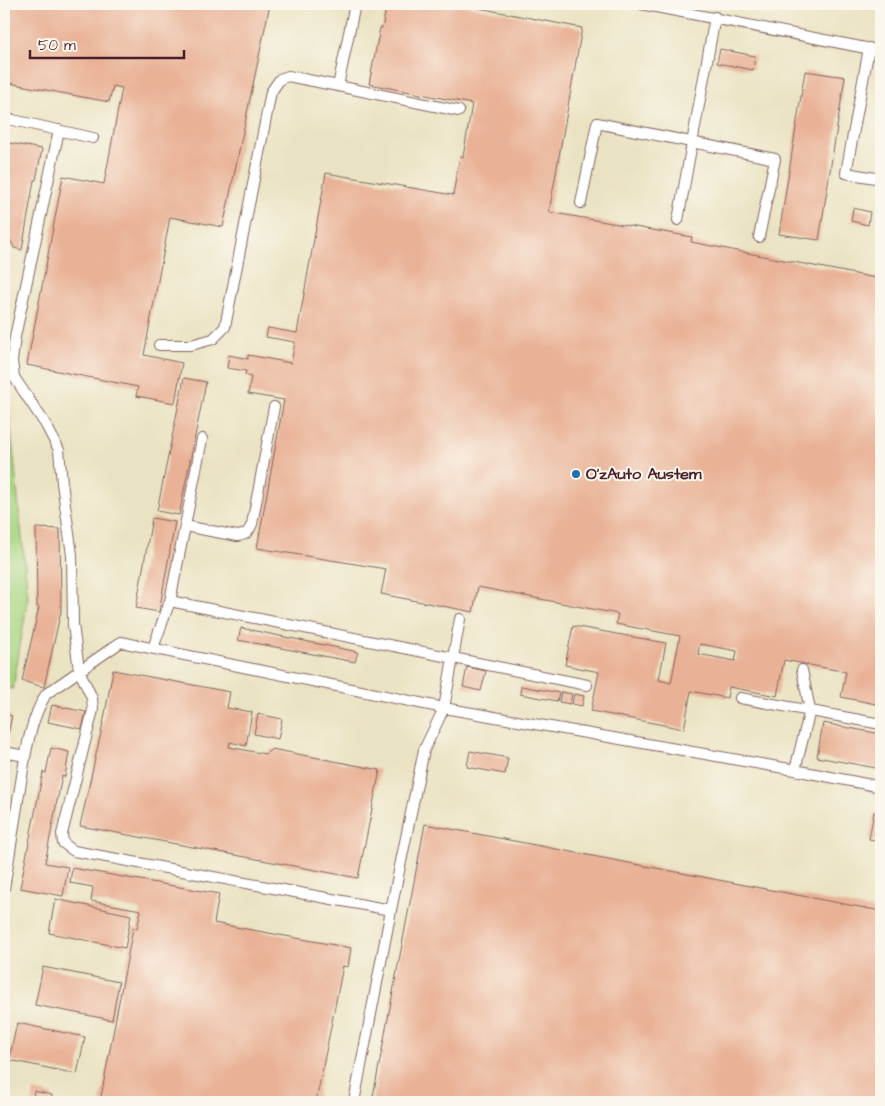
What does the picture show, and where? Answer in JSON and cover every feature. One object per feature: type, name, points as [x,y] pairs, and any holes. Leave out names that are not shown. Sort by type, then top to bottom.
[{"type":"lane","points":[[338,86],[355,4]]},
{"type":"lane","points":[[641,4],[881,50]]},
{"type":"lane","points":[[678,220],[715,17]]},
{"type":"lane","points":[[869,48],[846,173],[881,179]]},
{"type":"lane","points":[[159,345],[190,346],[213,339],[225,327],[271,92],[280,79],[288,76],[459,111]]},
{"type":"lane","points":[[4,118],[93,138]]},
{"type":"lane","points":[[581,203],[597,123],[775,159],[759,237]]},
{"type":"lane","points":[[59,130],[15,337],[12,361],[14,377],[60,450],[62,483],[72,555],[73,625],[80,670],[92,698],[93,710],[62,834],[63,843],[74,851],[391,910]]},
{"type":"lane","points":[[185,526],[237,536],[244,535],[250,531],[274,407]]},
{"type":"lane","points":[[152,648],[170,601],[202,439]]},
{"type":"lane","points":[[170,601],[587,685]]},
{"type":"lane","points":[[354,1102],[424,750],[444,708],[460,618]]},
{"type":"lane","points":[[4,889],[25,756],[34,717],[46,694],[121,642],[444,708],[881,787]]},
{"type":"lane","points":[[795,770],[810,710],[802,670]]},
{"type":"lane","points":[[740,698],[881,724]]},
{"type":"lane","points":[[4,752],[25,756]]},
{"type":"green space","points":[[4,360],[28,597],[13,689],[4,687]]},
{"type":"building","points":[[4,4],[270,4],[223,227],[170,217],[144,355],[182,363],[175,403],[136,396],[138,387],[27,365],[63,176],[104,184],[122,88],[113,86],[109,102],[4,82]]},
{"type":"building","name":"O'zAuto Austem","points":[[387,4],[458,4],[582,28],[549,212],[692,237],[691,242],[881,279],[881,705],[841,697],[846,672],[784,660],[777,696],[729,687],[727,698],[691,691],[684,729],[591,711],[599,672],[565,665],[573,626],[666,643],[659,680],[671,683],[680,636],[616,624],[618,614],[478,587],[473,612],[381,594],[386,569],[257,548],[284,400],[248,394],[251,377],[245,375],[246,371],[227,368],[229,355],[248,359],[248,355],[291,363],[295,342],[266,337],[268,328],[297,333],[326,173],[453,195],[460,156],[463,157],[472,104],[369,84],[380,28],[382,28]],"holes":[[[700,644],[737,651],[735,661],[698,654]]]},
{"type":"building","points":[[720,49],[755,56],[753,70],[717,63]]},
{"type":"building","points":[[805,71],[845,77],[819,240],[779,234]]},
{"type":"building","points":[[4,142],[42,149],[36,180],[34,180],[22,250],[14,248],[4,225]]},
{"type":"building","points":[[853,208],[870,212],[868,225],[851,221]]},
{"type":"building","points":[[184,378],[206,382],[179,515],[157,511]]},
{"type":"building","points":[[152,518],[175,522],[159,612],[136,608]]},
{"type":"building","points":[[36,528],[60,529],[61,611],[44,687],[22,681],[39,607],[37,607]]},
{"type":"building","points":[[241,628],[358,652],[355,662],[238,640]]},
{"type":"building","points":[[467,667],[486,671],[481,691],[463,687]]},
{"type":"building","points":[[113,670],[230,692],[227,708],[252,712],[246,746],[230,742],[229,747],[265,754],[272,749],[380,770],[358,878],[80,826]]},
{"type":"building","points":[[521,686],[559,693],[557,701],[520,694]]},
{"type":"building","points":[[561,692],[572,694],[570,704],[559,702]]},
{"type":"building","points":[[574,694],[584,696],[582,706],[572,704]]},
{"type":"building","points":[[52,705],[86,712],[82,729],[48,722]]},
{"type":"building","points":[[4,714],[12,716],[8,734],[4,733]]},
{"type":"building","points":[[258,714],[282,719],[278,739],[254,734]]},
{"type":"building","points":[[823,723],[881,734],[881,769],[817,757]]},
{"type":"building","points":[[51,748],[69,752],[65,777],[62,776],[45,863],[68,867],[63,896],[20,888],[43,772],[46,773]]},
{"type":"building","points":[[470,751],[508,758],[505,774],[467,767]]},
{"type":"building","points":[[874,812],[881,813],[881,841],[869,839]]},
{"type":"building","points":[[425,824],[881,911],[881,1102],[372,1102]]},
{"type":"building","points":[[72,868],[219,894],[214,923],[351,948],[348,967],[343,966],[316,1102],[100,1102],[133,928],[137,929],[141,910],[91,901],[93,887],[70,883]]},
{"type":"building","points":[[55,899],[131,915],[125,948],[49,933]]},
{"type":"building","points":[[43,967],[119,982],[112,1020],[35,1005]]},
{"type":"building","points":[[17,1023],[85,1037],[77,1074],[9,1060]]},
{"type":"building","points":[[34,1091],[52,1095],[51,1102],[32,1102]]},
{"type":"place","name":"O'zAuto Austem","points":[[576,474]]}]
